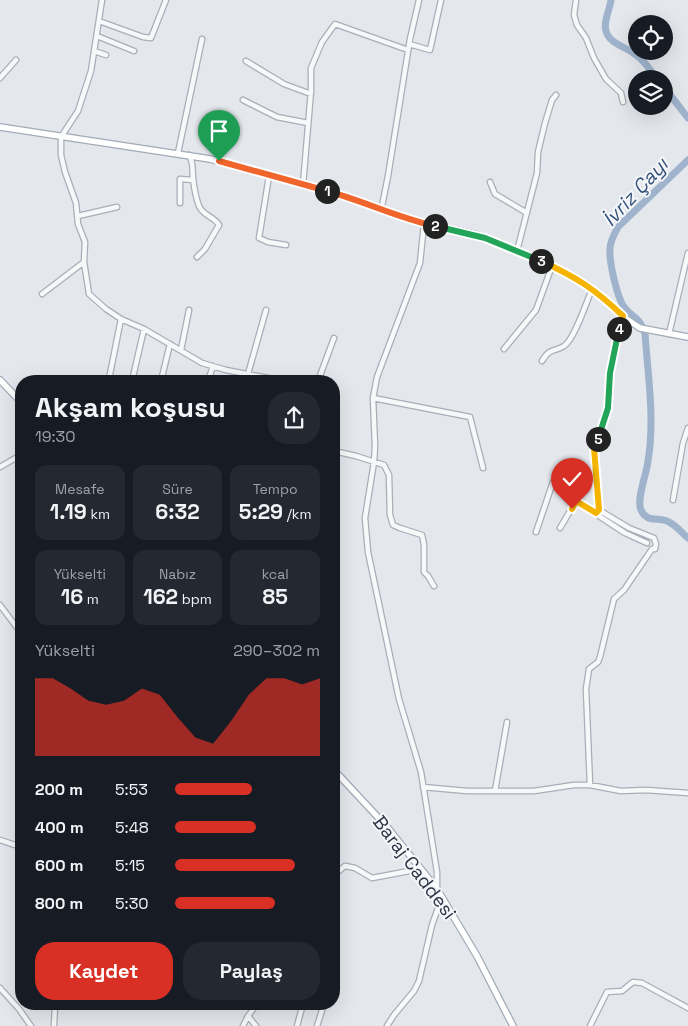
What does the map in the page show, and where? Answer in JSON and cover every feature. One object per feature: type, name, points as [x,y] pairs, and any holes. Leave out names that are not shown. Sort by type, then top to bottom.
[{"type":"main road","points":[[0,127],[178,153],[219,161],[346,196],[424,224],[477,235],[516,250],[574,277],[592,288],[623,316],[644,329],[688,337]]},
{"type":"main road","points":[[0,380],[15,396]]},
{"type":"main road","name":"Baraj Caddesi","points":[[340,776],[387,827],[442,896],[477,956],[513,1026]]},
{"type":"street","points":[[102,0],[91,71],[78,111],[61,137],[61,155],[78,216],[78,224],[85,242],[84,262],[90,294],[106,309],[202,363],[253,375]]},
{"type":"street","points":[[99,22],[151,38],[166,0]]},
{"type":"street","points":[[382,206],[409,44],[419,0]]},
{"type":"street","points":[[409,44],[430,50],[441,0]]},
{"type":"street","points":[[576,0],[574,15],[577,25],[586,38],[594,58],[606,79],[621,93],[623,102]]},
{"type":"street","points":[[303,185],[311,94],[311,68],[322,42],[335,24],[408,50]]},
{"type":"street","points":[[97,36],[134,51]]},
{"type":"street","points":[[178,153],[202,39]]},
{"type":"street","points":[[94,51],[106,55]]},
{"type":"street","points":[[0,78],[16,60]]},
{"type":"street","points":[[246,61],[284,84],[311,94]]},
{"type":"street","points":[[516,250],[537,173],[538,152],[552,100],[556,95]]},
{"type":"street","points":[[243,100],[277,116],[308,123]]},
{"type":"street","points":[[188,155],[193,162],[193,180],[200,208],[209,217],[217,221],[219,225],[205,249],[197,257]]},
{"type":"street","points":[[269,176],[259,238],[268,242],[286,245]]},
{"type":"street","points":[[180,204],[180,179],[193,180]]},
{"type":"street","points":[[490,182],[495,194],[527,213]]},
{"type":"street","points":[[78,216],[117,207]]},
{"type":"street","points":[[424,224],[420,263],[377,377],[373,398],[374,462],[365,518],[368,552],[399,699],[421,772],[437,872],[437,889]]},
{"type":"street","points":[[669,334],[688,253]]},
{"type":"street","points":[[42,294],[84,262]]},
{"type":"street","points":[[504,349],[536,310],[552,266]]},
{"type":"street","points":[[542,361],[545,356],[554,349],[564,346],[571,338],[592,288]]},
{"type":"street","points":[[181,350],[189,310]]},
{"type":"street","points":[[248,374],[266,310]]},
{"type":"street","points":[[623,316],[610,373],[608,408],[594,448],[598,511],[625,533],[646,544]]},
{"type":"street","points":[[109,375],[121,318]]},
{"type":"street","points":[[133,375],[144,329]]},
{"type":"street","points":[[320,375],[334,338]]},
{"type":"street","points":[[163,375],[170,344]]},
{"type":"street","points":[[210,375],[213,366]]},
{"type":"street","points":[[373,398],[470,417],[483,468]]},
{"type":"street","points":[[673,500],[682,443],[688,428]]},
{"type":"street","points":[[340,452],[384,465],[390,483],[390,515],[393,525],[422,535],[424,572],[434,586]]},
{"type":"street","points":[[0,467],[15,458]]},
{"type":"street","points":[[536,532],[553,482],[558,484],[576,501],[629,528],[654,538],[656,544],[655,550],[652,549],[624,590],[614,599],[600,657],[598,662],[589,669],[586,689],[590,785]]},
{"type":"street","points":[[560,528],[576,501]]},
{"type":"street","points":[[0,605],[15,624]]},
{"type":"street","points":[[494,791],[507,722]]},
{"type":"street","points":[[423,787],[467,791],[534,791],[574,785],[590,785],[621,791],[646,790],[688,794]]},
{"type":"street","points":[[0,840],[15,845]]},
{"type":"street","points":[[340,870],[346,866],[354,868],[372,878],[420,869]]},
{"type":"street","points":[[387,1026],[414,991],[419,981],[432,925],[442,896]]},
{"type":"street","points":[[590,1026],[607,992],[622,991],[630,984],[637,982],[688,1008]]},
{"type":"street","points":[[0,988],[15,1005]]},
{"type":"street","points":[[20,1010],[31,1026]]},
{"type":"street","points":[[54,1026],[55,1010]]},
{"type":"street","points":[[243,1026],[252,1010]]},
{"type":"street","points":[[297,1026],[301,1010]]},
{"type":"street","points":[[317,1026],[322,1010]]},
{"type":"street","points":[[248,1016],[256,1026]]},
{"type":"waterway","name":"İvriz Çayı","points":[[611,0],[605,24],[608,35],[614,42],[639,57],[651,70]]},
{"type":"waterway","name":"İvriz Çayı","points":[[673,99],[688,118]]},
{"type":"waterway","name":"İvriz Çayı","points":[[688,160],[618,227],[611,241],[610,249],[614,279],[621,302],[638,321],[645,334],[651,430],[647,466],[640,499],[641,510],[646,517],[670,522],[688,538]]},
{"type":"route","points":[[219,161],[346,196],[412,220],[469,233],[494,241],[574,277],[600,295],[623,316],[610,373],[608,408],[594,448],[599,510],[596,513],[576,501],[572,509]]}]
